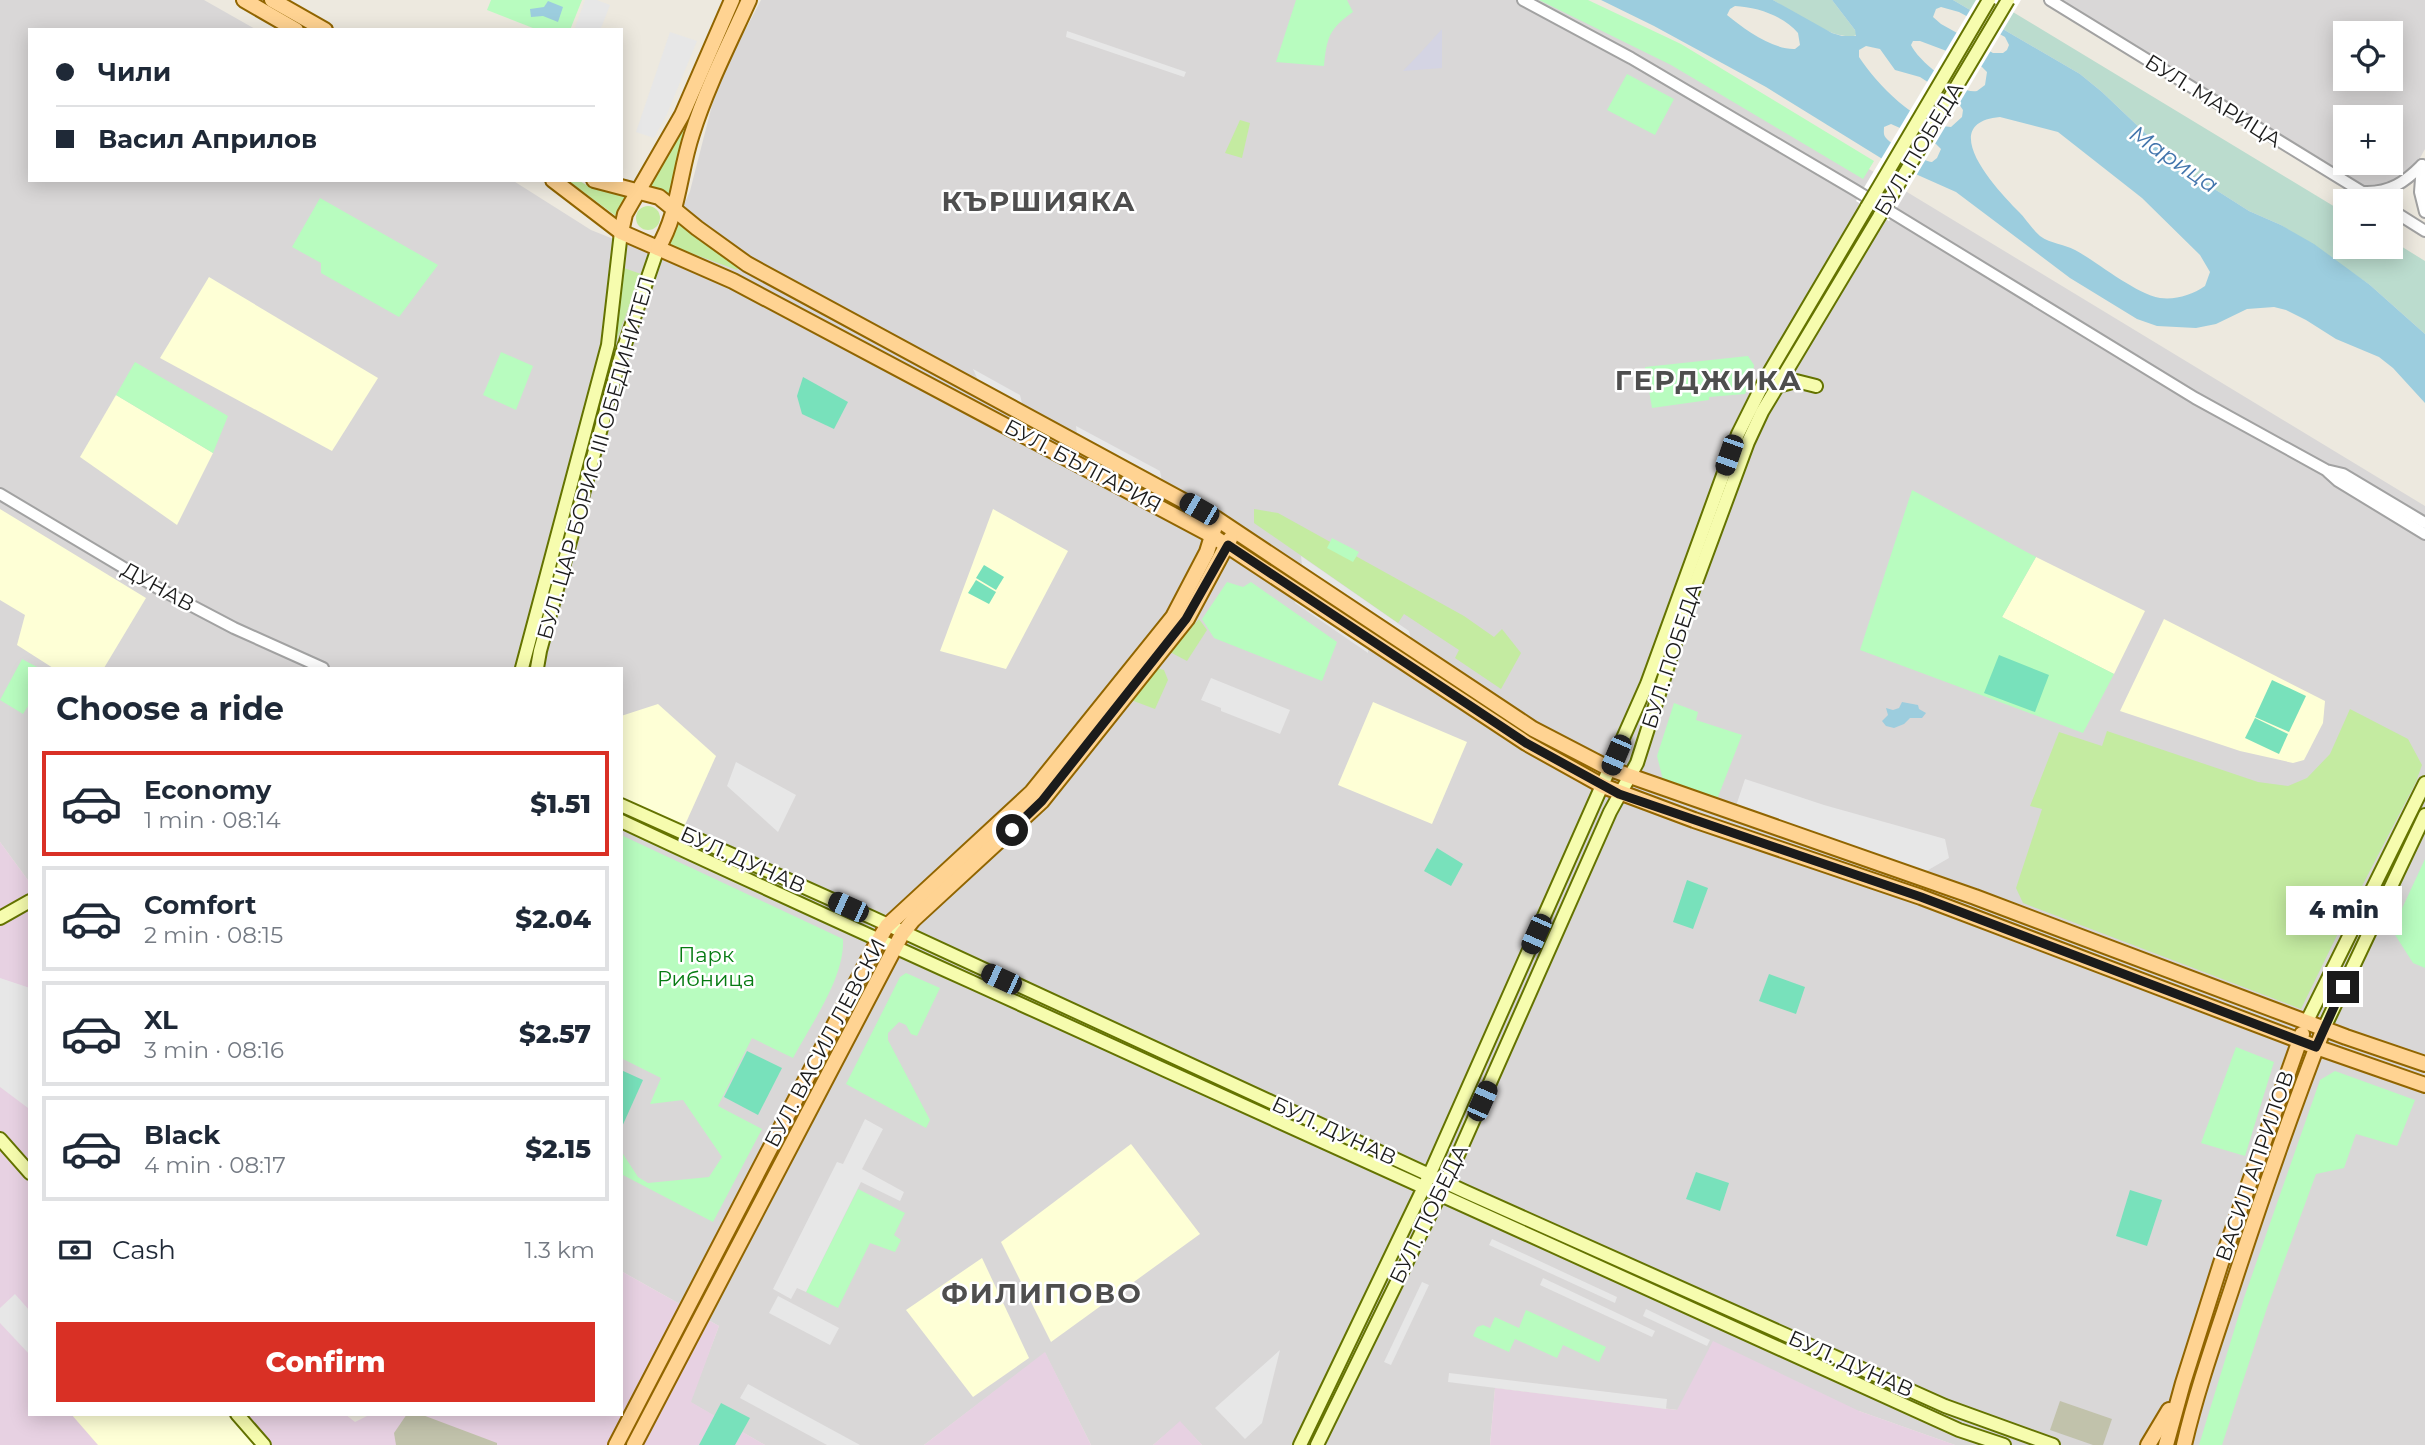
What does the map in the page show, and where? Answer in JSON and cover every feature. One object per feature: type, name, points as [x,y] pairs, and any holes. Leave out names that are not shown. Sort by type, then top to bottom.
[{"type":"main road","points":[[244,0],[293,28]]},
{"type":"main road","points":[[272,0],[321,28]]},
{"type":"main road","points":[[621,232],[625,214],[681,115],[732,0]]},
{"type":"main road","points":[[557,182],[621,232],[658,248],[667,233],[674,210],[691,135],[749,0]]},
{"type":"main road","name":"БУЛ. ПОБЕДА","points":[[1300,1445],[1427,1181],[1647,684],[1738,434],[1776,360],[1989,0]]},
{"type":"main road","name":"БУЛ. ПОБЕДА","points":[[1317,1445],[1443,1188],[1619,794],[1637,762],[1685,612],[1748,442],[1777,386],[2008,0]]},
{"type":"main road","points":[[601,182],[659,197],[674,210]]},
{"type":"main road","name":"БУЛ. БЪЛГАРИЯ","points":[[674,210],[747,264],[1217,519],[1533,729],[1610,769],[1975,897],[2425,1064]]},
{"type":"main road","name":"БУЛ. ЦАР БОРИС III ОБЕДИНИТЕЛ","points":[[522,667],[608,345],[621,232]]},
{"type":"main road","name":"БУЛ. БЪЛГАРИЯ","points":[[658,248],[733,281],[1211,535],[1526,743],[1602,786],[1921,897],[2074,953],[2299,1041],[2425,1085]]},
{"type":"main road","name":"БУЛ. ЦАР БОРИС III ОБЕДИНИТЕЛ","points":[[537,667],[620,359],[658,248]]},
{"type":"main road","points":[[1777,386],[1796,381],[1816,386]]},
{"type":"main road","name":"БУЛ. ВАСИЛ ЛЕВСКИ","points":[[616,1445],[887,926],[1032,792],[1173,617],[1207,552],[1217,519]]},
{"type":"main road","name":"БУЛ. ВАСИЛ ЛЕВСКИ","points":[[634,1445],[902,934],[913,920],[1042,801],[1186,619],[1234,530]]},
{"type":"main road","name":"ВАСИЛ АПРИЛОВ","points":[[2166,1445],[2238,1212],[2299,1041],[2425,783]]},
{"type":"main road","name":"БУЛ. ДУНАВ","points":[[623,807],[887,926],[1427,1181]]},
{"type":"main road","name":"ВАСИЛ АПРИЛОВ","points":[[2184,1445],[2192,1409],[2238,1270],[2285,1129],[2316,1047],[2425,815]]},
{"type":"main road","name":"БУЛ. ДУНАВ","points":[[623,822],[878,941],[1443,1188],[1945,1406],[2053,1445]]},
{"type":"main road","points":[[0,918],[28,902]]},
{"type":"main road","points":[[0,1139],[28,1170]]},
{"type":"main road","name":"БУЛ. ДУНАВ","points":[[1443,1188],[1959,1430],[2004,1445]]},
{"type":"main road","points":[[2148,1445],[2183,1383]]},
{"type":"main road","points":[[239,1416],[264,1445]]},
{"type":"street","points":[[1523,0],[1631,58],[1848,185],[2195,398],[2326,470],[2338,481],[2425,534]]},
{"type":"street","name":"БУЛ. МАРИЦА","points":[[2050,0],[2357,189]]},
{"type":"street","points":[[2390,189],[2406,181],[2422,165],[2420,192],[2425,212]]},
{"type":"street","points":[[2403,217],[2425,231]]},
{"type":"street","points":[[2326,470],[2343,474],[2425,523]]},
{"type":"street","name":"ДУНАВ","points":[[0,494],[156,587],[234,628],[321,667]]},
{"type":"shaded area","points":[[0,0],[204,0],[253,28],[28,28],[28,182],[515,182],[591,230],[661,258],[690,191],[718,82],[761,0],[1563,0],[1676,55],[2425,506],[2425,1445],[1955,1445],[1859,1411],[1678,1410],[1495,1388],[1490,1445],[1202,1445],[1180,1422],[1153,1445],[1091,1445],[1045,1353],[924,1445],[765,1445],[690,1402],[719,1326],[623,1272],[623,667],[28,667],[28,880],[0,842]]},
{"type":"shaded area","points":[[585,0],[597,0],[610,5],[601,28],[575,28]]},
{"type":"shaded area","points":[[1773,0],[1832,0],[1857,35],[1848,36],[1826,30]]},
{"type":"shaded area","points":[[1953,0],[1993,0],[2333,206],[2333,259],[2403,259],[2403,247],[2425,261],[2425,334],[2370,285],[2347,269],[2281,225],[2249,211],[2183,169],[2080,74]]},
{"type":"shaded area","points":[[2060,0],[2425,0],[2425,149],[2415,167],[2398,182],[2378,189],[2368,189],[2342,175],[2403,175],[2403,105],[2333,105],[2333,170]]},
{"type":"shaded area","points":[[1442,29],[1442,68],[1403,71],[1423,50]]},
{"type":"shaded area","points":[[1067,31],[1186,72],[1184,77],[1066,37]]},
{"type":"shaded area","points":[[670,32],[697,41],[667,114],[654,138],[636,132]]},
{"type":"shaded area","points":[[209,277],[378,378],[332,451],[160,358]]},
{"type":"shaded area","points":[[973,369],[1020,395],[1022,403],[978,380]]},
{"type":"shaded area","points":[[116,395],[213,453],[177,525],[80,457]]},
{"type":"shaded area","points":[[1076,426],[1160,471],[1162,481],[1077,435]]},
{"type":"shaded area","points":[[0,509],[146,598],[105,667],[51,667],[17,645],[25,615],[0,600]]},
{"type":"shaded area","points":[[993,509],[1068,551],[1006,669],[940,651]]},
{"type":"shaded area","points":[[1301,556],[1409,631],[1411,639],[1302,565]]},
{"type":"shaded area","points":[[2036,557],[2145,611],[2114,674],[2002,617]]},
{"type":"shaded area","points":[[1294,595],[1368,646],[1368,653],[1295,603]]},
{"type":"shaded area","points":[[2164,619],[2325,701],[2323,723],[2304,760],[2293,763],[2240,751],[2120,711]]},
{"type":"shaded area","points":[[1211,678],[1290,710],[1280,734],[1221,711],[1221,708],[1201,700]]},
{"type":"shaded area","points":[[1373,702],[1467,742],[1432,824],[1338,785]]},
{"type":"shaded area","points":[[658,704],[716,756],[684,827],[623,799],[623,715]]},
{"type":"shaded area","points":[[736,762],[796,795],[778,832],[727,786]]},
{"type":"shaded area","points":[[1745,779],[1824,805],[1945,839],[1949,858],[1923,873],[1736,806]]},
{"type":"shaded area","points":[[0,842],[28,880],[28,1416],[348,1416],[355,1422],[367,1416],[623,1416],[623,1272],[719,1326],[691,1402],[765,1445],[0,1445]]},
{"type":"shaded area","points":[[0,978],[28,987],[28,1108],[0,1087]]},
{"type":"shaded area","points":[[865,1119],[883,1129],[862,1169],[904,1192],[900,1201],[861,1182],[806,1292],[797,1288],[791,1299],[773,1289],[837,1162],[843,1164]]},
{"type":"shaded area","points":[[1131,1144],[1200,1234],[1051,1342],[1001,1242]]},
{"type":"shaded area","points":[[1492,1239],[1617,1297],[1615,1303],[1489,1245]]},
{"type":"shaded area","points":[[982,1258],[1029,1358],[973,1397],[906,1310]]},
{"type":"shaded area","points":[[1543,1278],[1655,1331],[1652,1337],[1540,1285]]},
{"type":"shaded area","points":[[1422,1282],[1429,1285],[1391,1365],[1384,1362]]},
{"type":"shaded area","points":[[15,1294],[28,1309],[28,1353],[0,1323],[0,1308]]},
{"type":"shaded area","points":[[778,1296],[839,1328],[830,1345],[769,1313]]},
{"type":"shaded area","points":[[1646,1309],[1710,1340],[1707,1346],[1643,1316]]},
{"type":"shaded area","points":[[1713,1341],[1859,1411],[1955,1445],[1490,1445],[1495,1388],[1677,1410]]},
{"type":"shaded area","points":[[1280,1350],[1262,1423],[1245,1439],[1215,1408]]},
{"type":"shaded area","points":[[1045,1352],[1091,1445],[924,1445]]},
{"type":"shaded area","points":[[1449,1373],[1667,1399],[1666,1409],[1448,1382]]},
{"type":"shaded area","points":[[748,1384],[860,1445],[827,1445],[740,1398]]},
{"type":"shaded area","points":[[2060,1401],[2112,1419],[2103,1445],[2093,1445],[2050,1430]]},
{"type":"shaded area","points":[[73,1416],[229,1416],[255,1445],[98,1445]]},
{"type":"shaded area","points":[[406,1416],[425,1416],[497,1445],[396,1445],[394,1433]]},
{"type":"shaded area","points":[[1180,1421],[1202,1445],[1153,1445]]},
{"type":"green space","points":[[491,0],[582,0],[571,28],[533,28],[487,10]]},
{"type":"green space","points":[[1296,0],[1347,0],[1353,12],[1331,34],[1324,66],[1276,62]]},
{"type":"green space","points":[[1539,0],[1588,0],[1681,44],[1874,161],[1863,179],[1671,65]]},
{"type":"green space","points":[[1627,74],[1674,99],[1655,135],[1607,110]]},
{"type":"green space","points":[[689,117],[670,195],[648,185]]},
{"type":"green space","points":[[1240,120],[1250,123],[1242,158],[1225,153]]},
{"type":"green space","points":[[570,182],[581,182],[588,186],[626,194],[616,216]]},
{"type":"green space","points":[[320,198],[438,265],[399,317],[321,273],[321,263],[292,247]]},
{"type":"green space","points":[[648,206],[659,213],[660,218],[653,229],[648,230],[637,223],[636,218],[643,207]]},
{"type":"green space","points":[[679,222],[739,267],[737,270],[669,245]]},
{"type":"green space","points":[[624,268],[641,274],[613,350]]},
{"type":"green space","points":[[501,352],[533,366],[516,410],[483,395]]},
{"type":"green space","points":[[1748,356],[1754,365],[1745,394],[1709,397],[1709,400],[1652,408],[1645,367]]},
{"type":"green space","points":[[135,362],[228,416],[213,453],[116,395]]},
{"type":"green space","points":[[803,377],[848,402],[834,429],[802,414],[797,396]]},
{"type":"green space","points":[[1912,490],[2036,557],[2002,617],[2114,674],[2083,733],[1860,650]]},
{"type":"green space","points":[[1254,509],[1278,513],[1464,616],[1494,637],[1502,629],[1521,653],[1501,689],[1455,658],[1459,650],[1404,614],[1398,623],[1254,523]]},
{"type":"green space","points":[[1332,538],[1359,552],[1353,562],[1327,548]]},
{"type":"green space","points":[[984,565],[1004,577],[996,590],[976,578]]},
{"type":"green space","points":[[976,580],[996,592],[989,604],[968,593]]},
{"type":"green space","points":[[1227,582],[1243,587],[1251,582],[1337,642],[1322,681],[1214,638],[1202,619]]},
{"type":"green space","points":[[1199,619],[1207,630],[1187,661],[1170,652]]},
{"type":"green space","points":[[1999,655],[2049,675],[2035,712],[1984,693]]},
{"type":"green space","points":[[22,659],[37,667],[28,667],[28,706],[23,714],[0,700]]},
{"type":"green space","points":[[1156,668],[1164,670],[1168,680],[1155,709],[1131,700]]},
{"type":"green space","points":[[2272,680],[2306,696],[2289,732],[2255,717]]},
{"type":"green space","points":[[1674,703],[1698,712],[1696,720],[1742,735],[1716,802],[1664,784],[1657,756]]},
{"type":"green space","points":[[2350,709],[2408,739],[2422,765],[2416,782],[2301,1009],[2023,903],[2016,888],[2042,809],[2030,806],[2059,732],[2102,746],[2107,731],[2258,782],[2288,786],[2307,778],[2330,754]]},
{"type":"green space","points":[[2255,718],[2288,734],[2279,754],[2245,738]]},
{"type":"green space","name":"Парк Рибница","points":[[623,836],[843,939],[839,969],[833,985],[793,1058],[752,1038],[718,1106],[762,1129],[713,1222],[623,1175],[623,1154],[638,1177],[648,1183],[709,1177],[722,1157],[683,1100],[650,1104],[661,1078],[623,1059]]},
{"type":"green space","points":[[1437,848],[1463,864],[1451,886],[1424,871]]},
{"type":"green space","points":[[2425,859],[2425,968],[2413,963],[2392,930]]},
{"type":"green space","points":[[1687,880],[1708,888],[1693,929],[1673,922]]},
{"type":"green space","points":[[906,973],[940,988],[917,1036],[911,1034],[906,1025],[899,1022],[888,1033],[888,1040],[930,1120],[926,1128],[846,1084],[900,977]]},
{"type":"green space","points":[[1769,974],[1805,987],[1796,1014],[1759,1001]]},
{"type":"green space","points":[[2236,1047],[2274,1062],[2245,1156],[2201,1143]]},
{"type":"green space","points":[[747,1051],[782,1068],[758,1115],[724,1097]]},
{"type":"green space","points":[[623,1071],[643,1080],[623,1125]]},
{"type":"green space","points":[[2335,1071],[2415,1100],[2397,1146],[2356,1134],[2344,1168],[2316,1174],[2267,1308],[2222,1445],[2199,1445],[2244,1298],[2320,1080]]},
{"type":"green space","points":[[1696,1172],[1729,1183],[1720,1211],[1686,1199]]},
{"type":"green space","points":[[858,1189],[905,1213],[894,1235],[901,1240],[895,1252],[870,1243],[838,1308],[806,1292]]},
{"type":"green space","points":[[2130,1190],[2162,1200],[2147,1246],[2116,1236]]},
{"type":"green space","points":[[1526,1310],[1606,1347],[1599,1362],[1563,1345],[1557,1358],[1515,1339],[1509,1352],[1473,1336],[1477,1327],[1483,1325],[1490,1328],[1495,1317],[1519,1328]]},
{"type":"green space","points":[[721,1403],[750,1418],[735,1445],[699,1445]]},
{"type":"water","points":[[1601,0],[1773,0],[1832,33],[1856,36],[1855,30],[1832,0],[1953,0],[2080,74],[2183,169],[2249,211],[2314,244],[2370,285],[2425,334],[2425,403],[2393,368],[2379,357],[2336,339],[2286,310],[2274,307],[2247,309],[2216,324],[2196,328],[2157,326],[2137,319],[2070,278],[1956,192],[1884,160],[1766,87]],"holes":[[[1735,6],[1752,8],[1778,17],[1798,33],[1800,45],[1795,49],[1777,46],[1750,32],[1727,15]],[[1941,7],[1959,12],[2005,37],[2009,45],[2007,50],[1993,53],[1941,24],[1933,17],[1936,9]],[[1913,41],[1920,41],[1968,59],[1987,72],[1985,85],[1977,91],[1960,88],[1940,76],[1922,60],[1911,45]],[[1866,46],[1880,49],[1895,70],[1920,77],[1957,101],[1963,110],[1962,117],[1951,127],[1938,125],[1911,112],[1887,91],[1859,57],[1859,50]],[[2000,117],[2058,132],[2142,198],[2200,255],[2210,272],[2205,286],[2178,297],[2160,298],[2150,295],[2075,250],[2040,236],[1998,189],[1977,159],[1971,144],[1972,131],[1981,122]],[[1891,124],[1936,144],[1941,149],[1937,158],[1932,162],[1901,149],[1886,138],[1884,127]]]},
{"type":"water","points":[[548,1],[563,7],[558,22],[543,16],[531,17],[530,9],[544,7]]},
{"type":"water","points":[[1902,702],[1918,705],[1919,709],[1926,713],[1922,718],[1910,718],[1894,728],[1886,726],[1882,721],[1888,715],[1886,708],[1899,708]]},
{"type":"pier","points":[[1976,0],[2021,0],[1889,221],[1856,201]]},
{"type":"district","name":"КЪРШИЯКА","points":[[1039,201]]},
{"type":"district","name":"ГЕРДЖИКА","points":[[1709,380]]},
{"type":"district","name":"ФИЛИПОВО","points":[[1042,1293]]},
{"type":"route","points":[[1012,830],[1042,801],[1186,619],[1228,545],[1526,743],[1619,794],[1921,897],[2316,1047],[2343,987]]},
{"type":"water label","name":"Марица","points":[[2174,159]]}]
